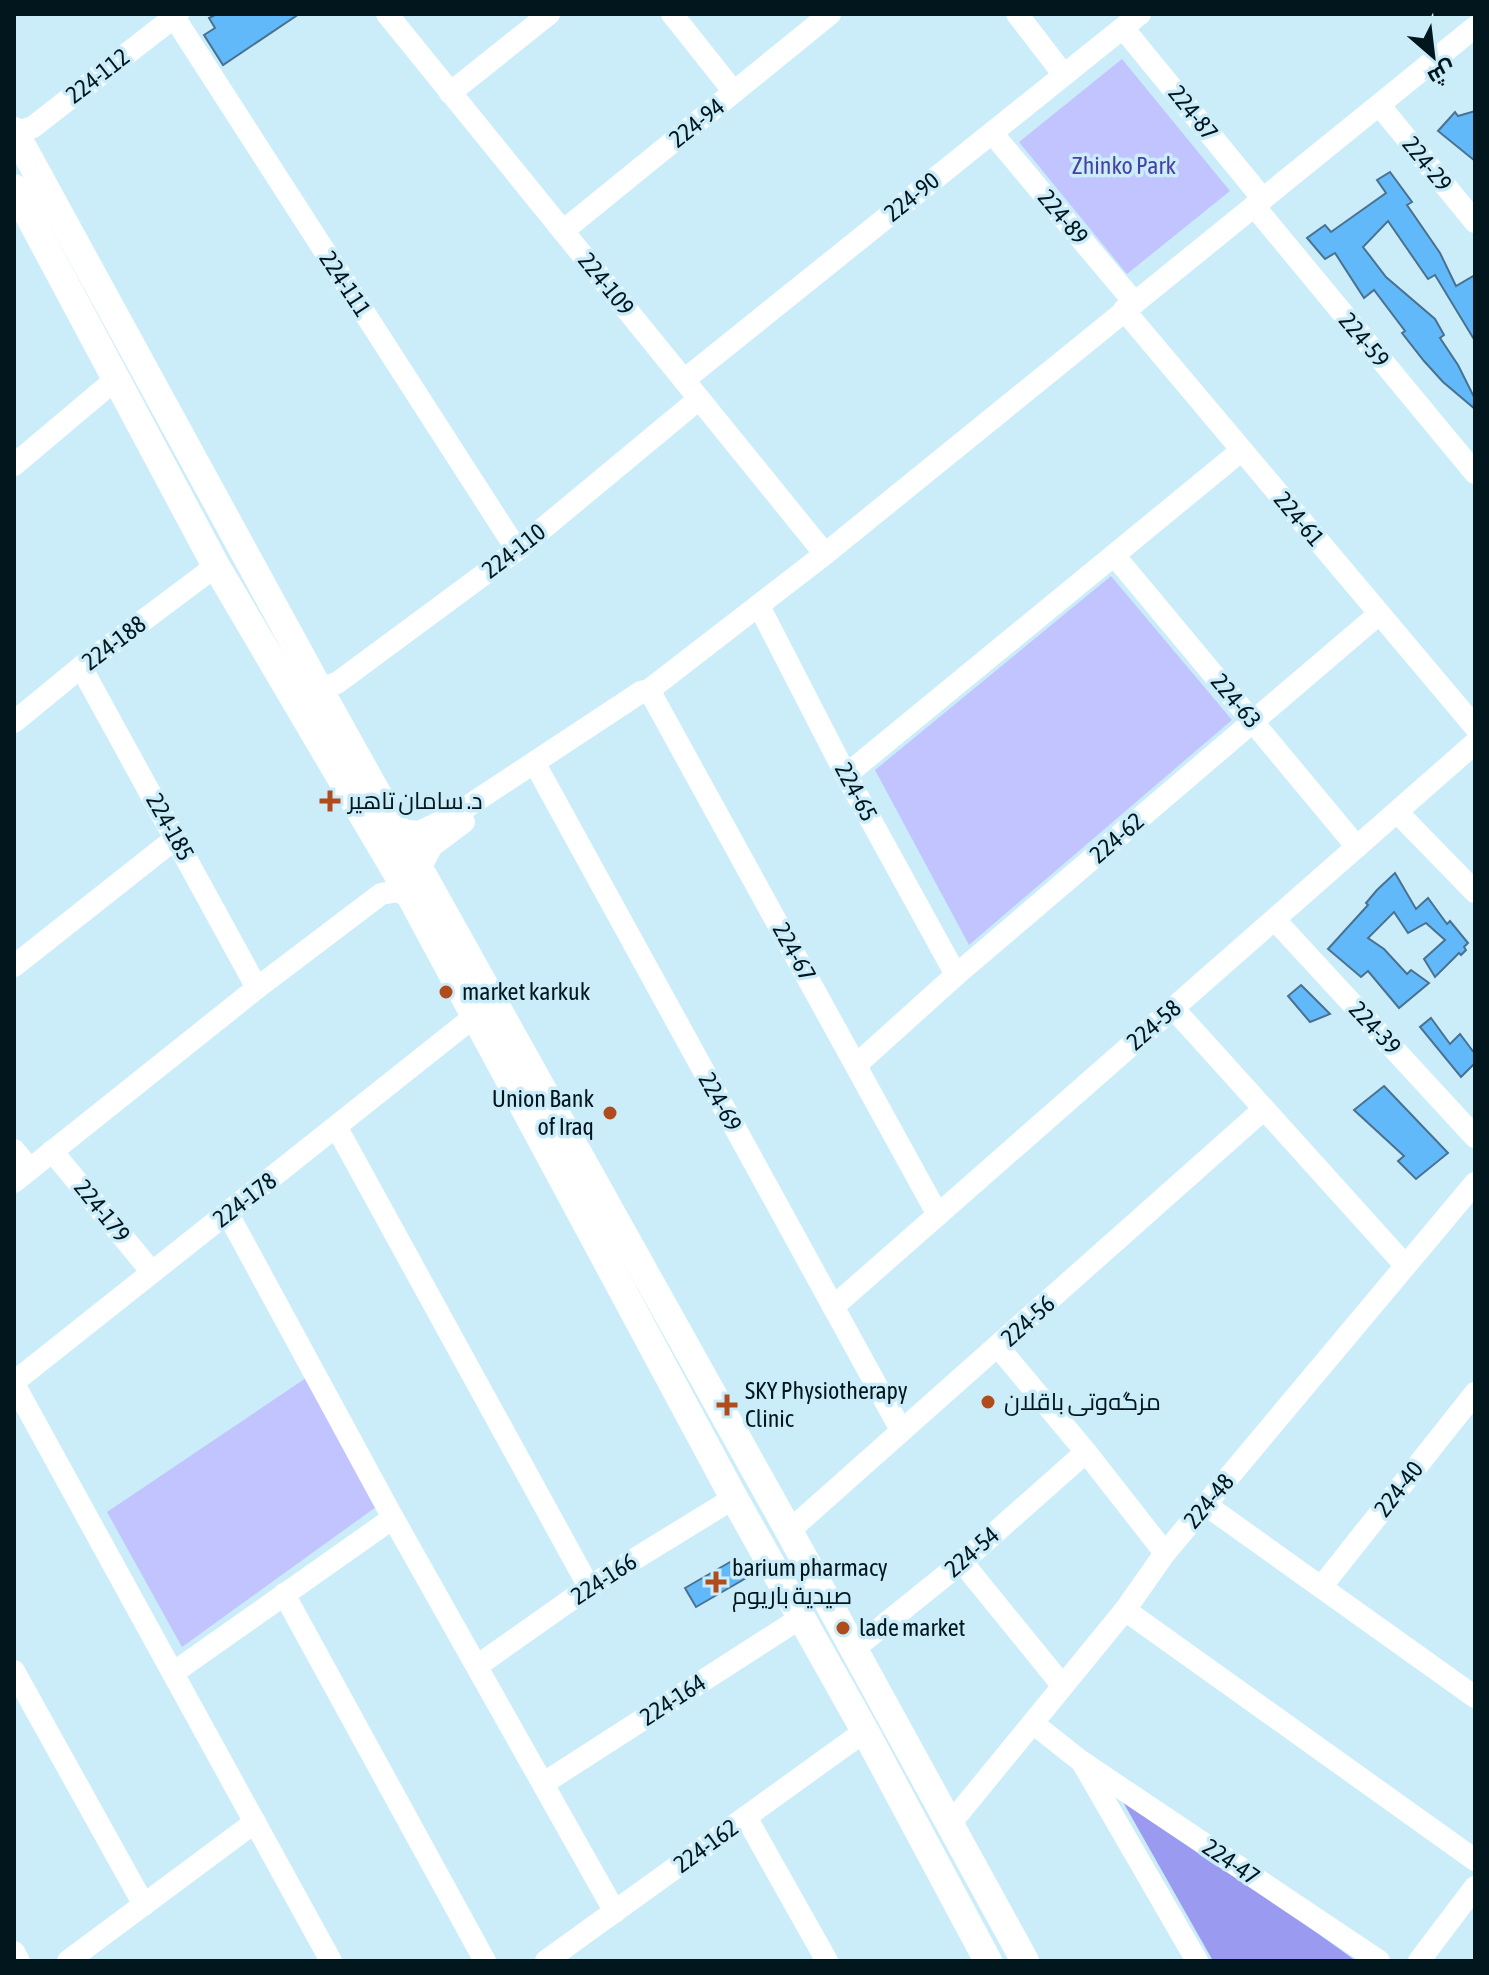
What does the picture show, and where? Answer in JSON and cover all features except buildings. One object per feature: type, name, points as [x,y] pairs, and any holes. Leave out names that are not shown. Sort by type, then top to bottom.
[{"type":"main road","points":[[15,132],[319,689],[1025,1961]]},
{"type":"main road","points":[[14,188],[216,566],[412,899],[734,1498],[865,1731],[988,1961]]},
{"type":"main road","points":[[671,1380],[694,1360]]},
{"type":"street","name":"224-109","points":[[387,14],[825,554]]},
{"type":"street","points":[[450,93],[549,14]]},
{"type":"street","points":[[672,14],[734,92]]},
{"type":"street","name":"224-94","points":[[563,231],[830,14]]},
{"type":"street","points":[[1017,14],[1064,75]]},
{"type":"street","name":"224-112","points":[[15,132],[33,127],[176,15]]},
{"type":"street","name":"224-111","points":[[176,15],[517,550]]},
{"type":"street","name":"224-90","points":[[684,380],[1131,21]]},
{"type":"street","name":"224-87","points":[[1131,21],[1259,202]]},
{"type":"street","points":[[398,830],[419,832],[453,816],[641,692],[649,690],[825,554],[1475,27]]},
{"type":"street","name":"224-29","points":[[1380,106],[1475,222]]},
{"type":"street","name":"224-89","points":[[992,133],[1129,306]]},
{"type":"street","name":"224-59","points":[[1259,202],[1475,473]]},
{"type":"street","name":"224-61","points":[[1129,306],[1242,450],[1475,727]]},
{"type":"street","points":[[14,465],[116,379]]},
{"type":"street","name":"224-110","points":[[319,689],[337,683],[517,550],[699,399]]},
{"type":"street","points":[[846,775],[1242,450]]},
{"type":"street","name":"224-63","points":[[1114,555],[1357,847]]},
{"type":"street","name":"224-188","points":[[14,722],[81,667],[216,566]]},
{"type":"street","name":"224-65","points":[[759,606],[846,775],[956,975]]},
{"type":"street","name":"224-62","points":[[856,1065],[956,975],[1379,614]]},
{"type":"street","name":"224-185","points":[[81,667],[257,988]]},
{"type":"street","points":[[420,868],[432,846],[645,699],[649,690]]},
{"type":"street","name":"224-67","points":[[649,690],[938,1215]]},
{"type":"street","name":"224-58","points":[[833,1307],[1475,743]]},
{"type":"street","name":"224-69","points":[[540,773],[901,1430]]},
{"type":"street","points":[[1397,812],[1475,892]]},
{"type":"street","points":[[14,966],[176,838]]},
{"type":"street","points":[[381,894],[389,876],[387,857]]},
{"type":"street","points":[[14,1150],[22,1176],[257,988],[381,894],[398,891],[412,899]]},
{"type":"street","name":"224-39","points":[[1275,920],[1475,1137]]},
{"type":"street","points":[[1173,1008],[1405,1265]]},
{"type":"street","name":"224-178","points":[[14,1383],[475,1016]]},
{"type":"street","name":"224-56","points":[[789,1531],[901,1430],[999,1348],[1264,1109]]},
{"type":"street","points":[[337,1128],[589,1587]]},
{"type":"street","name":"224-179","points":[[52,1151],[151,1271]]},
{"type":"street","name":"224-48","points":[[950,1824],[1125,1610],[1165,1553],[1475,1183]]},
{"type":"street","points":[[228,1214],[393,1518],[615,1912]]},
{"type":"street","points":[[999,1348],[1165,1553]]},
{"type":"street","points":[[14,1383],[255,1822],[323,1958]]},
{"type":"street","name":"224-40","points":[[1322,1586],[1475,1393]]},
{"type":"street","name":"224-54","points":[[854,1649],[962,1562],[1086,1452]]},
{"type":"street","name":"224-166","points":[[477,1666],[589,1587],[734,1498]]},
{"type":"street","points":[[1206,1505],[1475,1697]]},
{"type":"street","points":[[173,1673],[393,1518]]},
{"type":"street","points":[[962,1562],[1062,1685]]},
{"type":"street","points":[[284,1594],[485,1961]]},
{"type":"street","points":[[1125,1610],[1475,1860]]},
{"type":"street","name":"224-164","points":[[544,1783],[802,1617]]},
{"type":"street","points":[[14,1671],[144,1905]]},
{"type":"street","name":"224-47","points":[[1034,1724],[1082,1762],[1379,1961]]},
{"type":"street","name":"224-162","points":[[546,1961],[865,1731]]},
{"type":"street","points":[[1082,1762],[1197,1961]]},
{"type":"street","points":[[746,1817],[821,1959]]},
{"type":"street","points":[[68,1961],[255,1822]]},
{"type":"street","points":[[1419,1961],[1475,1887]]},
{"type":"street","points":[[14,1952],[19,1961]]},
{"type":"green space","name":"Zhinko Park","points":[[1122,59],[1230,191],[1127,274],[1019,142]]},
{"type":"green space","points":[[1111,576],[1232,720],[969,945],[875,770]]},
{"type":"green space","points":[[306,1378],[376,1507],[182,1647],[107,1512]]},
{"type":"shaded area","points":[[1114,1786],[1356,1961],[1213,1961]]},
{"type":"place","name":"د. سامان تاهیر","points":[[330,801]]},
{"type":"place","name":"market karkuk","points":[[446,992]]},
{"type":"place","name":"Union Bank of Iraq","points":[[610,1113]]},
{"type":"place","name":"مزگه‌وتی باقلان","points":[[988,1402]]},
{"type":"place","name":"SKY Physiotherapy Clinic","points":[[727,1405]]},
{"type":"place","name":"barium pharmacy صيدية باريوم","points":[[716,1582]]},
{"type":"place","name":"lade market","points":[[843,1628]]}]
